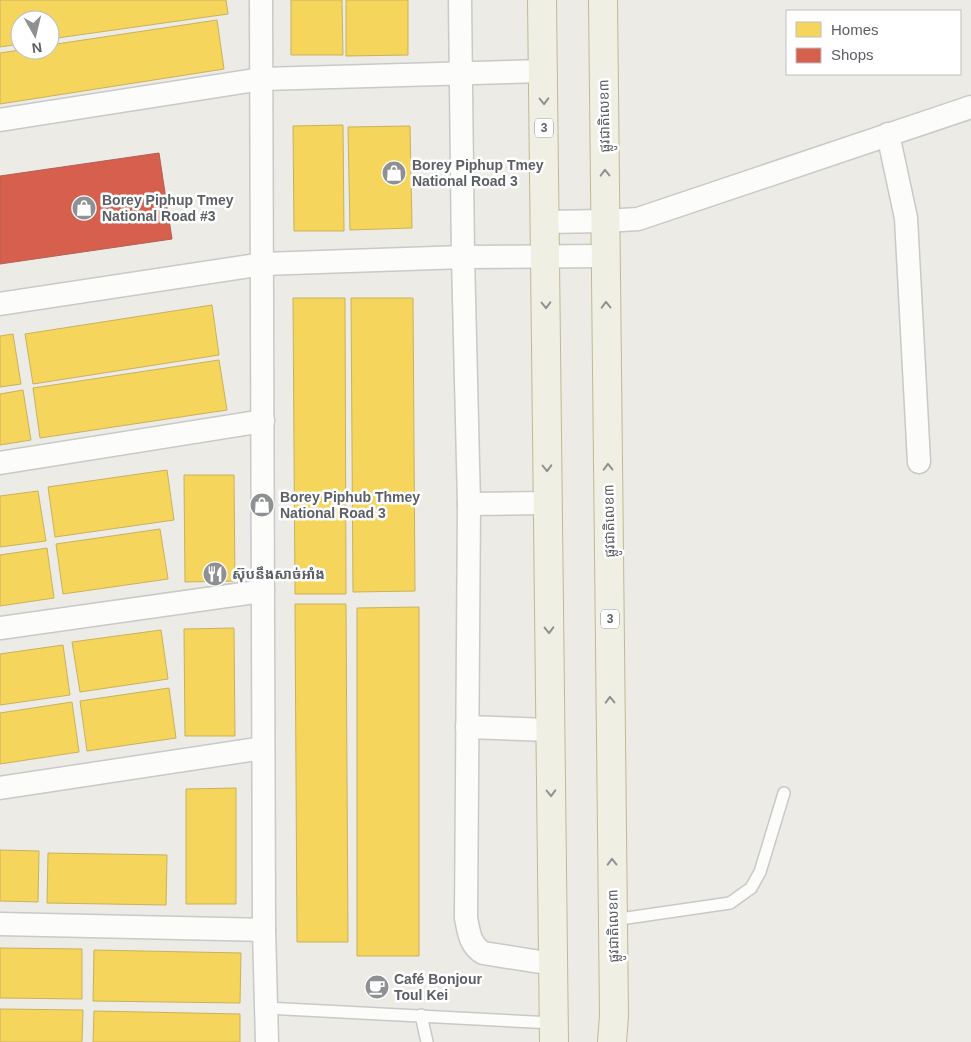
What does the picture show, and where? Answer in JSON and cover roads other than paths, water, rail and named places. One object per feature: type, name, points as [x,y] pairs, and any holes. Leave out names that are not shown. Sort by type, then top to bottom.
[{"type":"highway","name":"3","points":[[542,0],[554,1032]]},
{"type":"highway","name":"ផ្លូវជាតិលេខ៣","points":[[603,0],[613,920],[612,1042]]},
{"type":"street","points":[[261,0],[264,930],[267,1042]]},
{"type":"street","points":[[460,0],[463,257],[469,504],[466,918],[471,940],[475,948],[483,953],[553,964]]},
{"type":"street","points":[[0,120],[262,79],[543,71]]},
{"type":"street","points":[[545,222],[606,222],[638,219],[971,107]]},
{"type":"street","points":[[888,134],[906,218],[919,462]]},
{"type":"street","points":[[0,304],[263,264],[463,257],[606,256]]},
{"type":"street","points":[[0,463],[263,421]]},
{"type":"street","points":[[469,504],[548,503]]},
{"type":"street","points":[[0,628],[263,591]]},
{"type":"street","points":[[467,727],[550,730]]},
{"type":"street","points":[[0,788],[263,748]]},
{"type":"street","points":[[0,924],[264,930]]},
{"type":"lane","points":[[613,920],[730,903],[750,888],[760,872],[784,793]]},
{"type":"lane","points":[[266,1008],[421,1015],[554,1032]]},
{"type":"lane","points":[[421,1015],[427,1042]]},
{"type":"place","name":"Borey Piphup Tmey National Road 3","points":[[394,173]]},
{"type":"place","name":"Borey Piphup Tmey National Road #3","points":[[84,208]]},
{"type":"place","name":"Borey Piphub Thmey National Road 3","points":[[262,505]]},
{"type":"place","name":"ស៊ុបនឹងសាច់អាំង","points":[[215,574]]},
{"type":"place","name":"Café Bonjour Toul Kei","points":[[377,987]]}]
